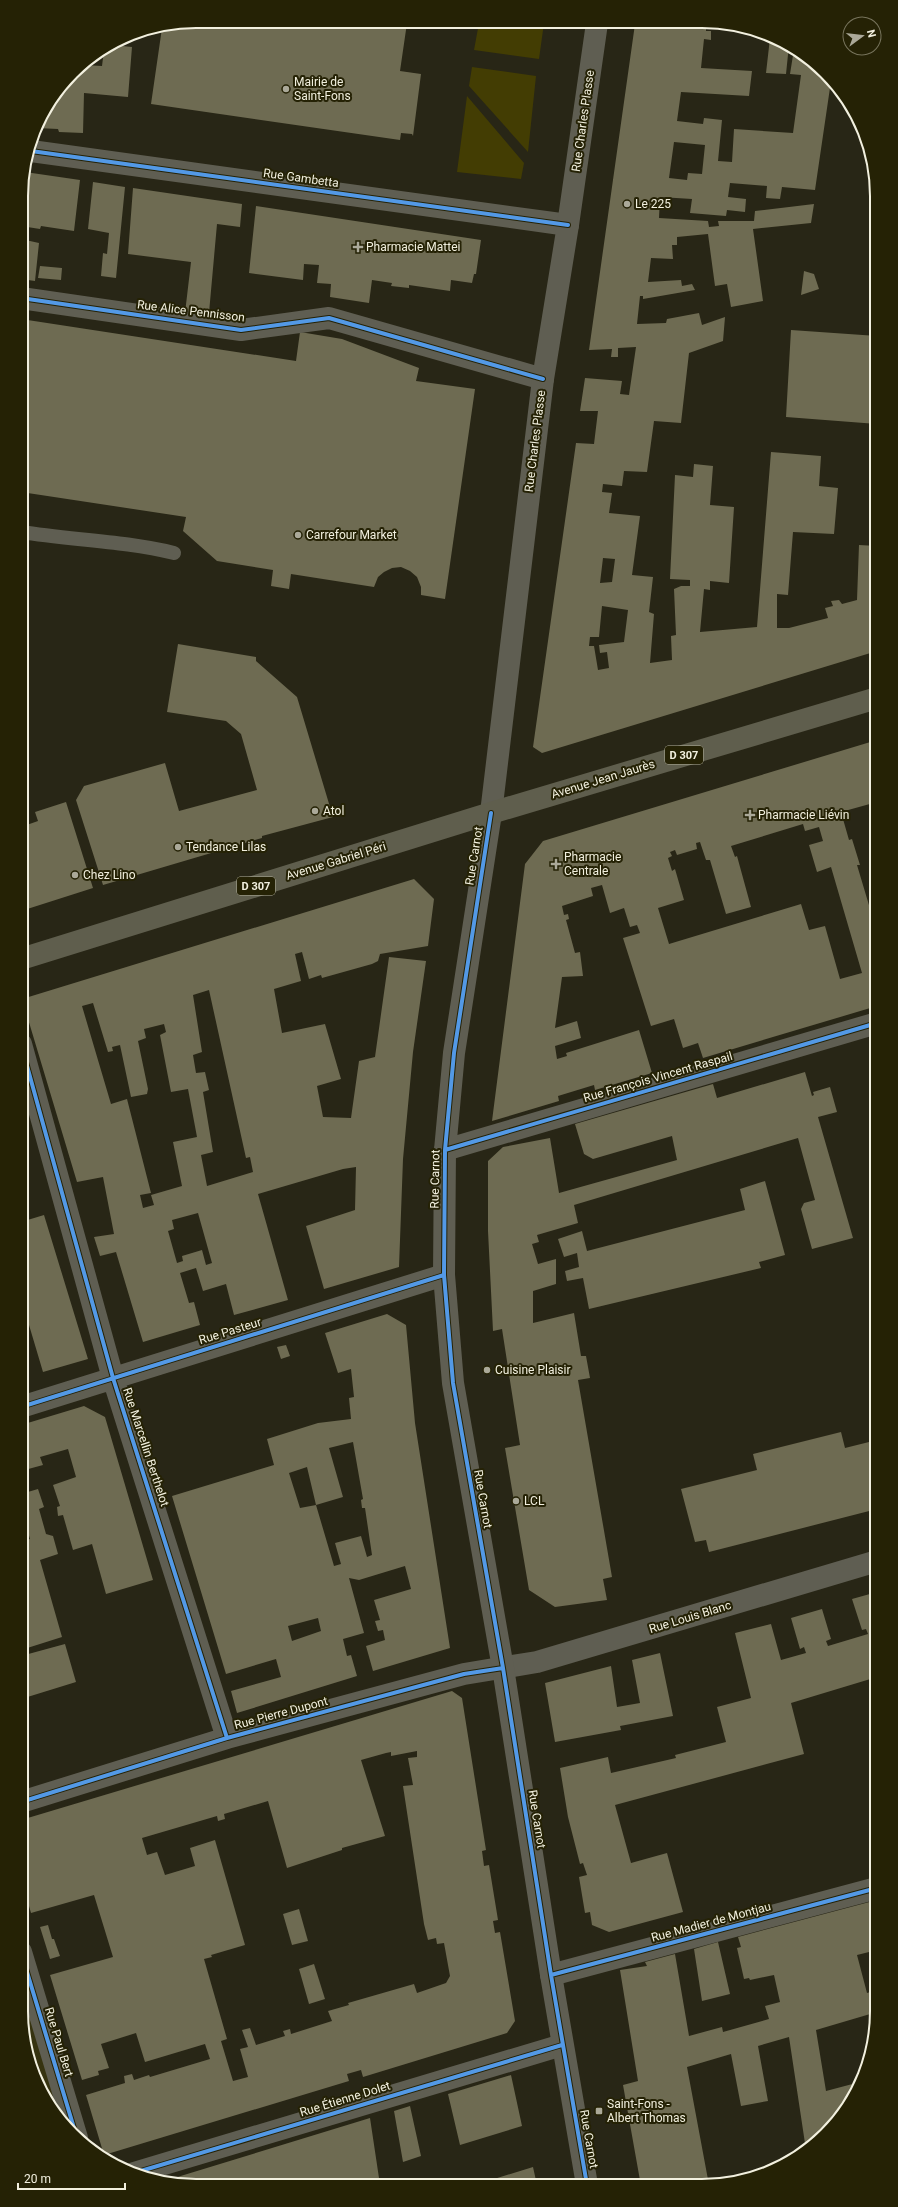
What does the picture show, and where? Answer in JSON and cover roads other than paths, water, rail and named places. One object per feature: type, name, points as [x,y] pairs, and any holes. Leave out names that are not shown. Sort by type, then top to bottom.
[{"type":"main road","name":"Avenue Jean Jaurès","points":[[491,813],[870,700]]},
{"type":"main road","name":"Avenue Gabriel Péri","points":[[28,957],[491,813]]},
{"type":"street","name":"Rue Charles Plasse","points":[[491,813],[543,378],[568,225],[596,28]]},
{"type":"street","name":"Rue Gambetta","points":[[34,152],[568,225]]},
{"type":"street","name":"Rue Alice Pennisson","points":[[28,299],[241,330],[329,318],[543,378]]},
{"type":"street","name":"Rue Carnot","points":[[491,813],[454,1053],[445,1150],[444,1275],[453,1383],[503,1668],[562,2045],[586,2179]]},
{"type":"street","name":"Rue François Vincent Raspail","points":[[445,1150],[870,1025]]},
{"type":"street","name":"Rue Marcellin Berthelot","points":[[28,1069],[113,1378],[227,1738]]},
{"type":"street","name":"Rue Pasteur","points":[[28,1405],[444,1275]]},
{"type":"street","name":"Rue Louis Blanc","points":[[503,1668],[537,1662],[870,1563]]},
{"type":"street","name":"Rue Pierre Dupont","points":[[28,1800],[227,1738],[464,1674],[503,1668]]},
{"type":"street","name":"Rue Madier de Montjau","points":[[551,1975],[870,1890]]},
{"type":"street","name":"Rue Paul Bert","points":[[28,1975],[73,2126]]},
{"type":"street","name":"Rue Étienne Dolet","points":[[143,2170],[562,2045]]},
{"type":"lane","points":[[28,533],[155,548],[174,553]]},
{"type":"place","name":"Mairie de Saint-Fons","points":[[286,89]]},
{"type":"place","name":"Le 225","points":[[627,204]]},
{"type":"place","name":"Pharmacie Mattei","points":[[358,247]]},
{"type":"place","name":"Carrefour Market","points":[[298,535]]},
{"type":"place","name":"Atol","points":[[315,811]]},
{"type":"place","name":"Pharmacie Liévin","points":[[750,815]]},
{"type":"place","name":"Tendance Lilas","points":[[178,847]]},
{"type":"place","name":"Pharmacie Centrale","points":[[556,864]]},
{"type":"place","name":"Chez Lino","points":[[75,875]]},
{"type":"place","name":"Cuisine Plaisir","points":[[487,1370]]},
{"type":"place","name":"LCL","points":[[516,1501]]},
{"type":"place","name":"Saint-Fons - Albert Thomas","points":[[599,2111]]}]
